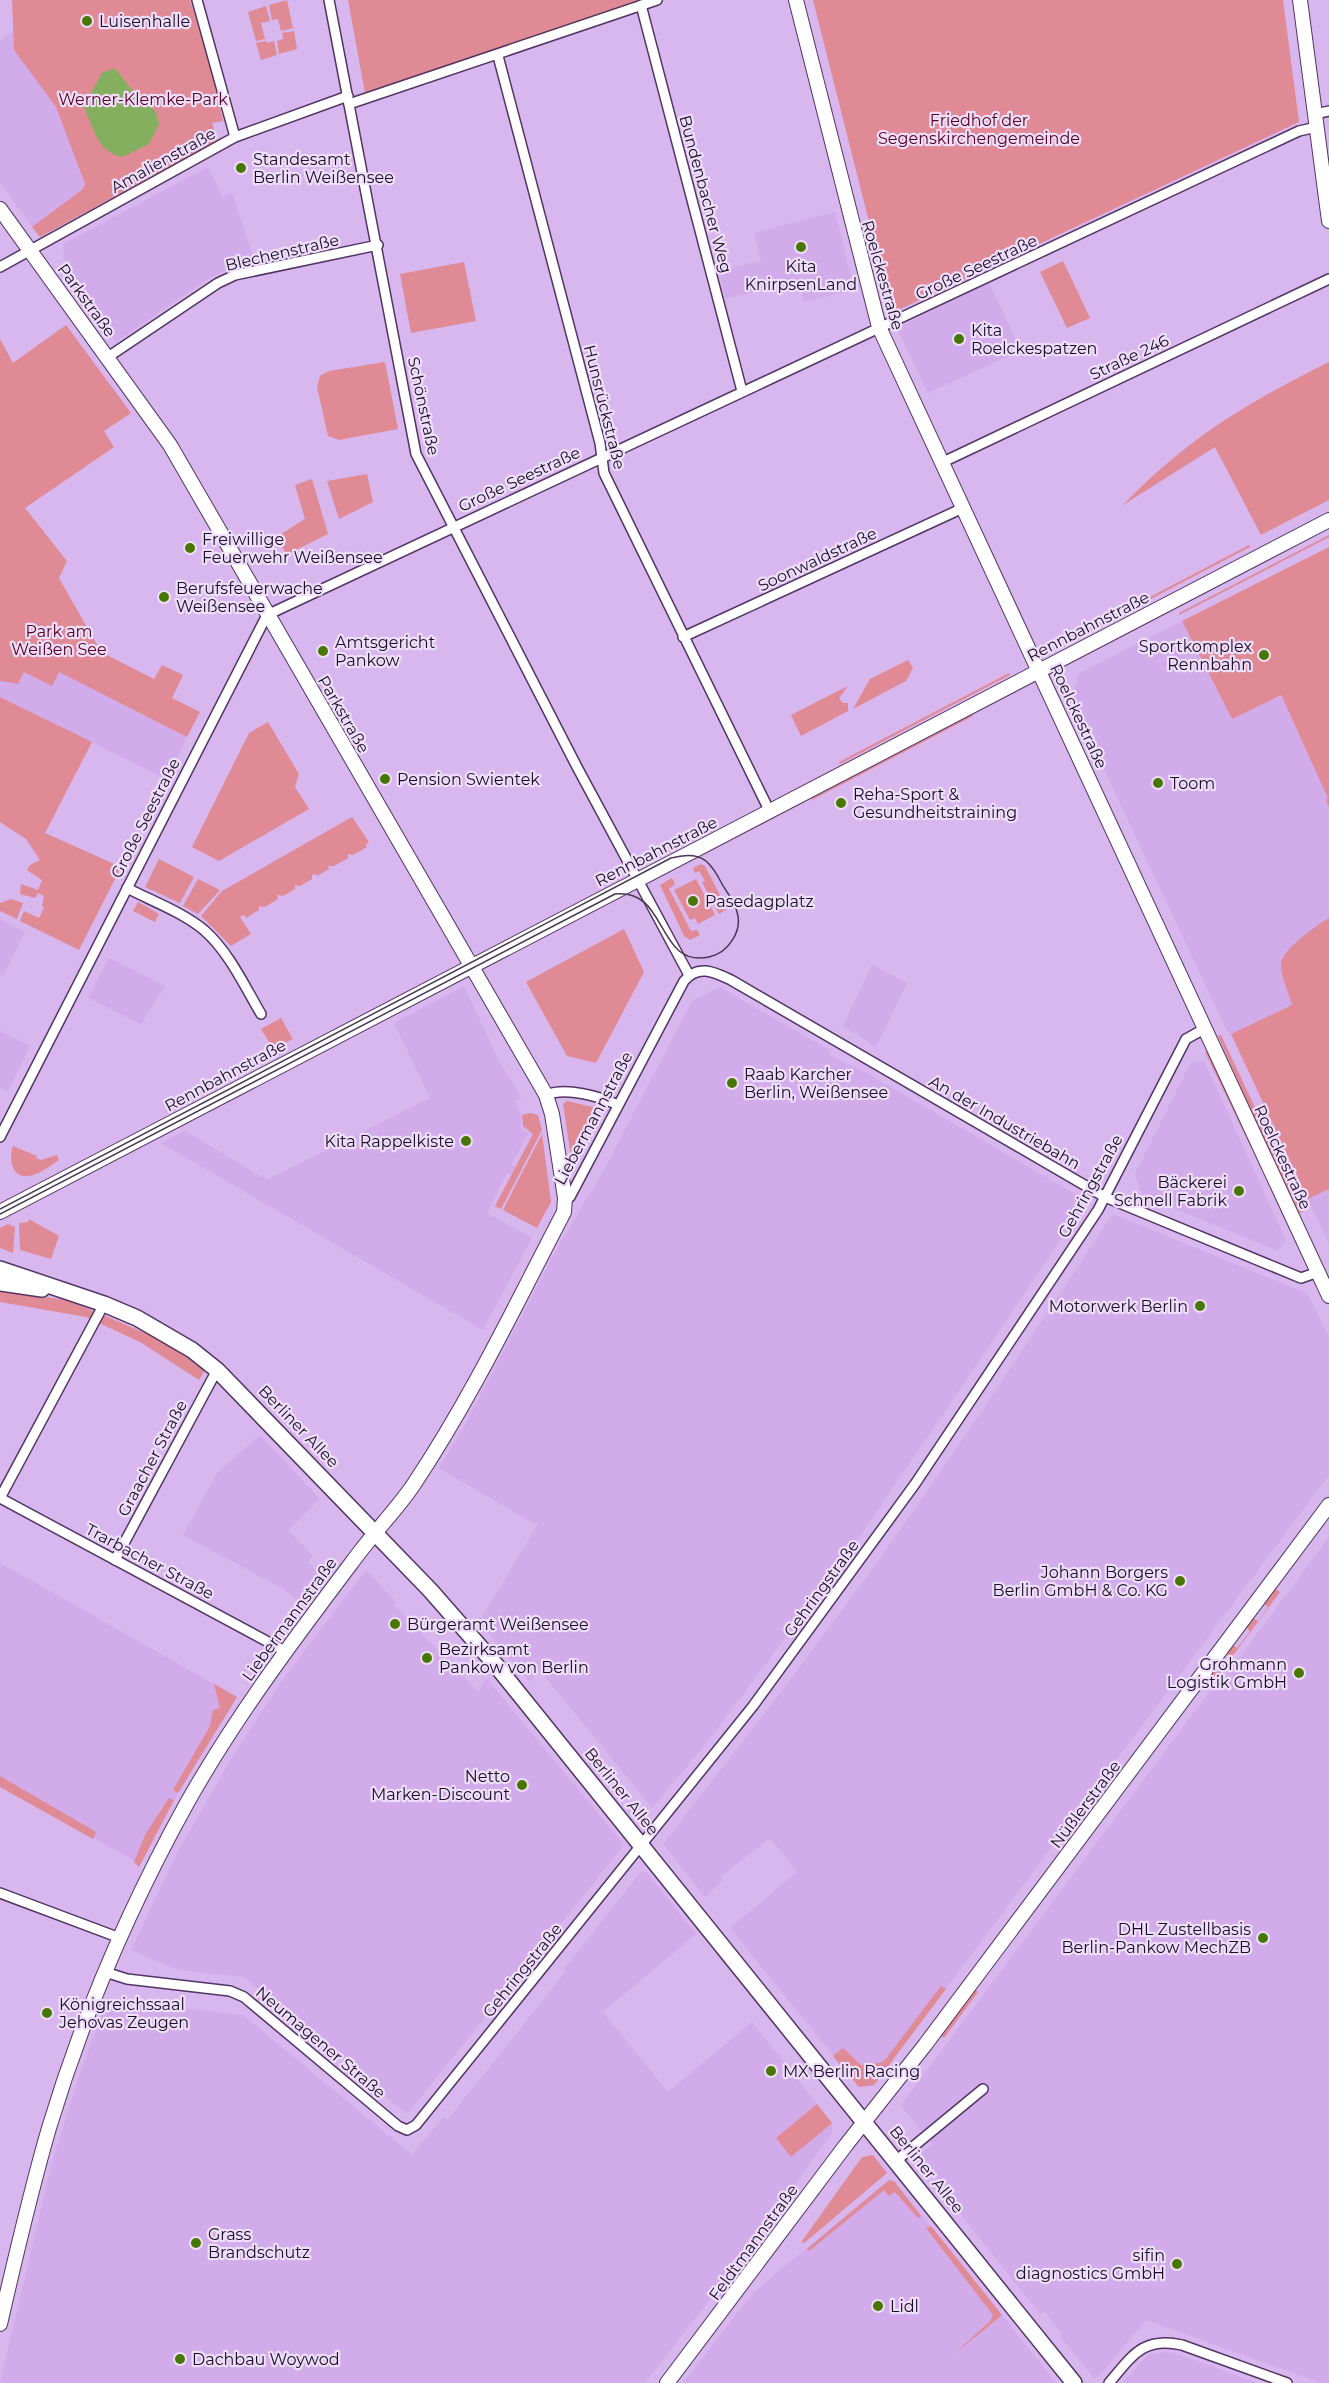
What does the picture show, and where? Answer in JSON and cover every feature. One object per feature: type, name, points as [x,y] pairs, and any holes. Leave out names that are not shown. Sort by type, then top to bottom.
[{"type":"main road","name":"Berliner Allee","points":[[0,1269],[104,1304],[167,1335],[218,1370],[495,1664],[866,2121],[1074,2383]]},
{"type":"main road","name":"Berliner Allee","points":[[0,1283],[75,1294]]},
{"type":"street","points":[[197,0],[235,137]]},
{"type":"street","name":"Schönstraße","points":[[329,0],[416,453],[572,757],[639,879]]},
{"type":"street","name":"Amalienstraße","points":[[0,267],[235,137],[349,100],[498,56],[657,0]]},
{"type":"street","name":"Roelckestraße","points":[[796,0],[879,327],[941,463],[1040,669],[1329,1296]]},
{"type":"street","points":[[1300,0],[1320,118],[1329,220]]},
{"type":"street","name":"Bundenbacher Weg","points":[[641,5],[742,391]]},
{"type":"street","name":"Hunsrückstraße","points":[[498,56],[597,432],[604,473],[769,810]]},
{"type":"street","name":"Große Seestraße","points":[[0,1137],[267,615],[1299,131],[1320,118]]},
{"type":"street","name":"Parkstraße","points":[[0,209],[170,446],[469,966],[546,1095],[552,1114],[565,1198]]},
{"type":"street","name":"Blechenstraße","points":[[108,357],[218,283],[235,275],[378,246]]},
{"type":"street","name":"Straße 246","points":[[941,463],[1329,279]]},
{"type":"street","name":"Soonwaldstraße","points":[[683,638],[963,508]]},
{"type":"street","name":"Rennbahnstraße","points":[[0,1212],[1329,520]]},
{"type":"street","points":[[639,879],[689,975]]},
{"type":"street","points":[[127,888],[188,919],[206,932],[225,953],[261,1014]]},
{"type":"street","name":"An der Industriebahn","points":[[689,975],[697,970],[707,970],[731,980],[1105,1197],[1301,1278],[1318,1272]]},
{"type":"street","name":"Liebermannstraße","points":[[0,2324],[48,2133],[105,1972],[188,1803],[248,1704],[374,1533],[406,1496],[458,1415],[564,1212],[565,1198],[570,1197],[689,975]]},
{"type":"street","name":"Gehringstraße","points":[[407,2130],[416,2125],[753,1706],[828,1605],[968,1406],[1105,1197],[1176,1054],[1186,1040],[1206,1028]]},
{"type":"street","points":[[546,1095],[562,1091],[618,1105]]},
{"type":"street","points":[[0,1498],[104,1304]]},
{"type":"street","name":"Graacher Straße","points":[[115,1560],[218,1370]]},
{"type":"street","name":"Trarbacher Straße","points":[[0,1498],[285,1651]]},
{"type":"street","name":"Nüßlerstraße","points":[[866,2121],[1329,1505]]},
{"type":"street","points":[[0,1893],[120,1938]]},
{"type":"street","name":"Neumagener Straße","points":[[105,1972],[127,1979],[230,1991],[244,1997],[398,2126],[407,2130]]},
{"type":"street","points":[[897,2160],[983,2089]]},
{"type":"street","name":"Feldtmannstraße","points":[[667,2383],[866,2121]]},
{"type":"street","points":[[1109,2383],[1143,2347],[1166,2343],[1182,2345],[1287,2383]]},
{"type":"shaded area","points":[[14,31],[14,50],[56,107],[85,185],[83,189],[32,227],[0,182],[0,41]]},
{"type":"shaded area","points":[[115,68],[131,89],[156,112],[159,124],[149,144],[122,157],[107,150],[101,144],[84,106],[102,73]]},
{"type":"shaded area","points":[[208,167],[223,197],[232,193],[254,259],[211,277],[116,342],[65,275],[63,244]]},
{"type":"shaded area","name":"Kita KnirpsenLand","points":[[835,212],[854,289],[804,302],[797,280],[726,299],[718,271],[761,261],[754,233]]},
{"type":"shaded area","name":"Kita Roelckespatzen","points":[[989,283],[1021,350],[928,393],[897,328]]},
{"type":"shaded area","points":[[1182,621],[1216,689],[1280,695],[1329,798],[1326,800],[1329,807],[1329,918],[1305,935],[1284,956],[1281,967],[1292,1005],[1229,1035],[1070,697],[1080,673]]},
{"type":"shaded area","points":[[23,672],[59,672],[187,737],[166,779],[0,697],[0,681],[17,684]]},
{"type":"shaded area","points":[[0,919],[25,932],[3,976],[0,975]]},
{"type":"shaded area","points":[[109,958],[165,986],[141,1024],[88,998]]},
{"type":"shaded area","points":[[872,965],[907,983],[876,1047],[843,1026]]},
{"type":"shaded area","points":[[464,986],[499,1061],[521,1097],[515,1101],[521,1116],[521,1129],[529,1133],[511,1164],[515,1167],[511,1175],[507,1173],[487,1213],[532,1238],[483,1330],[161,1143],[185,1131],[267,1180],[430,1098],[394,1023]]},
{"type":"shaded area","points":[[719,987],[831,1051],[829,1055],[865,1072],[1087,1201],[853,1547],[712,1736],[652,1808],[539,1669],[530,1682],[479,1622],[538,1524],[439,1468],[465,1425],[555,1252],[604,1170],[692,1001]]},
{"type":"shaded area","points":[[0,1031],[30,1046],[8,1091],[0,1087]]},
{"type":"shaded area","points":[[1204,1061],[1286,1240],[1278,1251],[1142,1195],[1135,1174],[1191,1062]]},
{"type":"shaded area","points":[[1329,1189],[1329,1244],[1308,1199]]},
{"type":"shaded area","points":[[1113,1214],[1308,1294],[1329,1337],[1329,1475],[874,2085],[859,2087],[730,1928],[797,1872],[770,1838],[721,1876],[723,1880],[705,1897],[663,1844],[781,1692],[882,1556]]},
{"type":"shaded area","points":[[260,1435],[320,1499],[288,1530],[313,1556],[308,1562],[324,1578],[304,1605],[285,1590],[183,1535],[217,1473]]},
{"type":"shaded area","points":[[1329,1537],[1329,2383],[1321,2383],[1146,2320],[1103,2372],[1094,2378],[1060,2337],[1061,2333],[1044,2311],[1040,2314],[945,2195],[949,2192],[934,2174],[930,2177],[916,2158],[932,2144],[901,2105],[1213,1687],[1219,1685]]},
{"type":"shaded area","points":[[0,1563],[237,1697],[178,1793],[139,1867],[130,1858],[0,1787]]},
{"type":"shaded area","points":[[366,1570],[396,1602],[394,1605],[478,1692],[486,1678],[624,1845],[407,2114],[244,1977],[179,1970],[131,1950],[178,1851],[237,1749],[284,1678]]},
{"type":"shaded area","points":[[641,1872],[647,1873],[696,1934],[603,2012],[668,2092],[752,2022],[817,2104],[776,2138],[791,2156],[832,2123],[832,2133],[736,2266],[645,2383],[0,2383],[51,2166],[78,2079],[107,2000],[243,2015],[412,2155],[443,2117],[448,2119]]},
{"type":"shaded area","points":[[889,2180],[894,2181],[1056,2383],[683,2383],[754,2292]]},
{"type":"shaded area","points":[[1166,2352],[1257,2383],[1122,2383],[1148,2355]]},
{"type":"green space","name":"Werner-Klemke-Park","points":[[12,0],[190,0],[210,60],[223,121],[212,123],[217,141],[40,237],[32,227],[83,189],[85,184],[56,107],[14,50]]},
{"type":"green space","points":[[287,0],[293,28],[281,31],[278,19],[272,20],[269,5]]},
{"type":"green space","points":[[348,0],[642,0],[365,93]]},
{"type":"green space","name":"Friedhof der Segenskirchengemeinde","points":[[813,0],[1283,0],[1299,122],[892,313]]},
{"type":"green space","points":[[266,6],[270,21],[261,23],[265,39],[256,41],[248,12]]},
{"type":"green space","points":[[294,31],[297,49],[279,54],[277,41],[283,39],[282,33]]},
{"type":"green space","points":[[266,41],[267,43],[274,41],[277,55],[261,60],[256,43]]},
{"type":"green space","points":[[1063,261],[1090,318],[1067,328],[1040,272]]},
{"type":"green space","points":[[464,262],[476,321],[411,333],[400,274]]},
{"type":"green space","points":[[66,325],[131,413],[104,431],[114,447],[25,508],[67,561],[59,578],[101,652],[154,679],[162,665],[183,675],[172,698],[200,712],[187,737],[59,672],[52,686],[24,672],[18,684],[0,681],[0,339],[13,363]]},
{"type":"green space","points":[[385,362],[398,429],[339,440],[328,436],[317,387],[320,376],[329,371]]},
{"type":"green space","points":[[1329,362],[1329,500],[1261,535],[1215,447],[1123,505],[1147,481],[1195,441],[1271,392]]},
{"type":"green space","points":[[367,474],[373,502],[339,519],[327,481]]},
{"type":"green space","points":[[312,479],[328,534],[286,555],[278,536],[305,519],[295,485]]},
{"type":"green space","points":[[1329,535],[1329,537],[1179,615],[1179,613]]},
{"type":"green space","points":[[1249,545],[1250,547],[1099,626],[1070,644],[1068,640]]},
{"type":"green space","name":"Sportkomplex Rennbahn","points":[[1329,547],[1329,807],[1326,800],[1328,798],[1281,695],[1232,719],[1182,621]]},
{"type":"green space","points":[[908,660],[913,668],[906,681],[853,709],[870,679]]},
{"type":"green space","points":[[1009,673],[1010,675],[840,764],[839,762]]},
{"type":"green space","points":[[848,686],[839,698],[843,703],[848,703],[848,711],[801,736],[791,715]]},
{"type":"green space","name":"Park am Weißen See","points":[[0,697],[92,742],[45,833],[121,867],[79,950],[20,921],[24,911],[39,918],[44,908],[42,906],[44,896],[38,893],[35,898],[20,894],[21,884],[38,890],[42,880],[27,870],[30,865],[40,860],[26,839],[0,822]]},
{"type":"green space","points":[[973,713],[973,716],[812,800],[812,798]]},
{"type":"green space","points":[[268,722],[299,774],[295,787],[309,809],[219,861],[192,847],[249,733]]},
{"type":"green space","points":[[352,817],[369,842],[366,844],[367,847],[353,855],[348,854],[348,858],[334,866],[328,866],[329,869],[317,876],[312,875],[312,879],[300,886],[295,885],[295,889],[283,896],[277,895],[278,899],[265,907],[259,906],[259,910],[246,918],[244,915],[240,917],[251,934],[231,946],[201,916],[222,891]]},
{"type":"green space","points":[[159,859],[194,877],[180,903],[145,887]]},
{"type":"green space","points":[[701,864],[705,866],[727,909],[719,914],[702,882],[705,881],[699,871],[695,873],[693,868]]},
{"type":"green space","points":[[672,878],[675,884],[669,889],[691,931],[697,930],[700,935],[690,940],[684,936],[660,885]]},
{"type":"green space","points":[[198,879],[220,890],[198,914],[183,906]]},
{"type":"green space","points":[[696,879],[715,915],[698,924],[695,918],[690,920],[674,890]]},
{"type":"green space","points":[[11,899],[23,903],[17,919],[0,911],[0,903]]},
{"type":"green space","points":[[138,902],[159,914],[155,922],[133,911]]},
{"type":"green space","points":[[1329,918],[1329,1189],[1308,1199],[1231,1034],[1292,1005],[1282,973],[1283,957],[1301,938]]},
{"type":"green space","points":[[624,929],[644,972],[596,1063],[567,1056],[526,982]]},
{"type":"green space","points":[[281,1018],[293,1039],[273,1049],[261,1029]]},
{"type":"green space","points":[[1221,1035],[1304,1212],[1297,1213],[1218,1036]]},
{"type":"green space","points":[[1208,1051],[1281,1207],[1286,1220],[1205,1052]]},
{"type":"green space","points":[[567,1101],[597,1108],[574,1157],[571,1157],[563,1104]]},
{"type":"green space","points":[[530,1113],[538,1115],[542,1130],[501,1209],[495,1206],[533,1134],[523,1126],[522,1115]]},
{"type":"green space","points":[[542,1134],[551,1202],[537,1228],[503,1210]]},
{"type":"green space","points":[[13,1146],[41,1160],[57,1155],[59,1160],[37,1174],[23,1176],[15,1171],[11,1162]]},
{"type":"green space","points":[[29,1219],[59,1236],[51,1259],[20,1250],[19,1223],[28,1222]]},
{"type":"green space","points":[[8,1224],[15,1227],[13,1253],[0,1248],[0,1228]]},
{"type":"green space","points":[[0,1291],[68,1300],[166,1342],[205,1370],[199,1380],[140,1342],[86,1317],[0,1302]]},
{"type":"green space","points":[[1273,1587],[1280,1592],[1217,1677],[1210,1681],[1207,1676],[1212,1669],[1218,1673],[1230,1657],[1224,1652],[1231,1644],[1237,1648],[1250,1631],[1244,1626],[1251,1617],[1258,1621],[1268,1607],[1262,1602]]},
{"type":"green space","points":[[214,1684],[237,1697],[178,1793],[173,1790],[210,1726],[213,1710],[220,1708]]},
{"type":"green space","points":[[0,1776],[96,1832],[93,1839],[0,1787]]},
{"type":"green space","points":[[169,1798],[174,1800],[139,1867],[134,1862],[146,1833]]},
{"type":"green space","points":[[941,1986],[946,1989],[874,2085],[859,2087],[833,2056],[843,2048],[861,2065],[880,2063],[885,2060]]},
{"type":"green space","points":[[973,1988],[978,1992],[944,2038],[941,2036]]},
{"type":"green space","points":[[817,2104],[832,2123],[791,2157],[776,2138]]},
{"type":"green space","points":[[873,2155],[887,2173],[803,2244],[802,2241],[862,2157]]},
{"type":"green space","points":[[889,2180],[894,2181],[921,2216],[918,2218],[895,2192],[889,2196],[884,2190],[809,2251],[807,2249]]},
{"type":"green space","points":[[931,2226],[1002,2315],[953,2355],[990,2321],[993,2315],[926,2228]]},
{"type":"tram line","points":[[0,1209],[671,858],[684,856],[702,858],[711,866],[735,904],[738,926],[728,946],[716,955],[692,957],[679,951],[645,903],[632,895],[615,894],[0,1214]]},
{"type":"place","name":"Luisenhalle","points":[[87,21]]},
{"type":"place","name":"Standesamt Berlin Weißensee","points":[[241,168]]},
{"type":"place","name":"Kita KnirpsenLand","points":[[801,247]]},
{"type":"place","name":"Kita Roelckespatzen","points":[[959,339]]},
{"type":"place","name":"Freiwillige Feuerwehr Weißensee","points":[[190,548]]},
{"type":"place","name":"Berufsfeuerwache Weißensee","points":[[164,597]]},
{"type":"place","name":"Amtsgericht Pankow","points":[[323,651]]},
{"type":"place","name":"Sportkomplex Rennbahn","points":[[1264,655]]},
{"type":"place","name":"Pension Swientek","points":[[385,779]]},
{"type":"place","name":"Toom","points":[[1158,783]]},
{"type":"place","name":"Reha-Sport & Gesundheitstraining","points":[[841,803]]},
{"type":"place","name":"Pasedagplatz","points":[[693,901]]},
{"type":"place","name":"Raab Karcher Berlin, Weißensee","points":[[732,1083]]},
{"type":"place","name":"Kita Rappelkiste","points":[[466,1141]]},
{"type":"place","name":"Bäckerei Schnell Fabrik","points":[[1239,1191]]},
{"type":"place","name":"Motorwerk Berlin","points":[[1200,1306]]},
{"type":"place","name":"Johann Borgers Berlin GmbH & Co. KG","points":[[1180,1581]]},
{"type":"place","name":"Bürgeramt Weißensee","points":[[395,1624]]},
{"type":"place","name":"Bezirksamt Pankow von Berlin","points":[[427,1658]]},
{"type":"place","name":"Grohmann Logistik GmbH","points":[[1299,1673]]},
{"type":"place","name":"Netto Marken-Discount","points":[[522,1785]]},
{"type":"place","name":"DHL Zustellbasis Berlin-Pankow MechZB","points":[[1263,1938]]},
{"type":"place","name":"Königreichssaal Jehovas Zeugen","points":[[47,2013]]},
{"type":"place","name":"MX Berlin Racing","points":[[771,2071]]},
{"type":"place","name":"Grass Brandschutz","points":[[196,2243]]},
{"type":"place","name":"sifin diagnostics GmbH","points":[[1177,2264]]},
{"type":"place","name":"Lidl","points":[[878,2306]]},
{"type":"place","name":"Dachbau Woywod","points":[[180,2359]]}]
